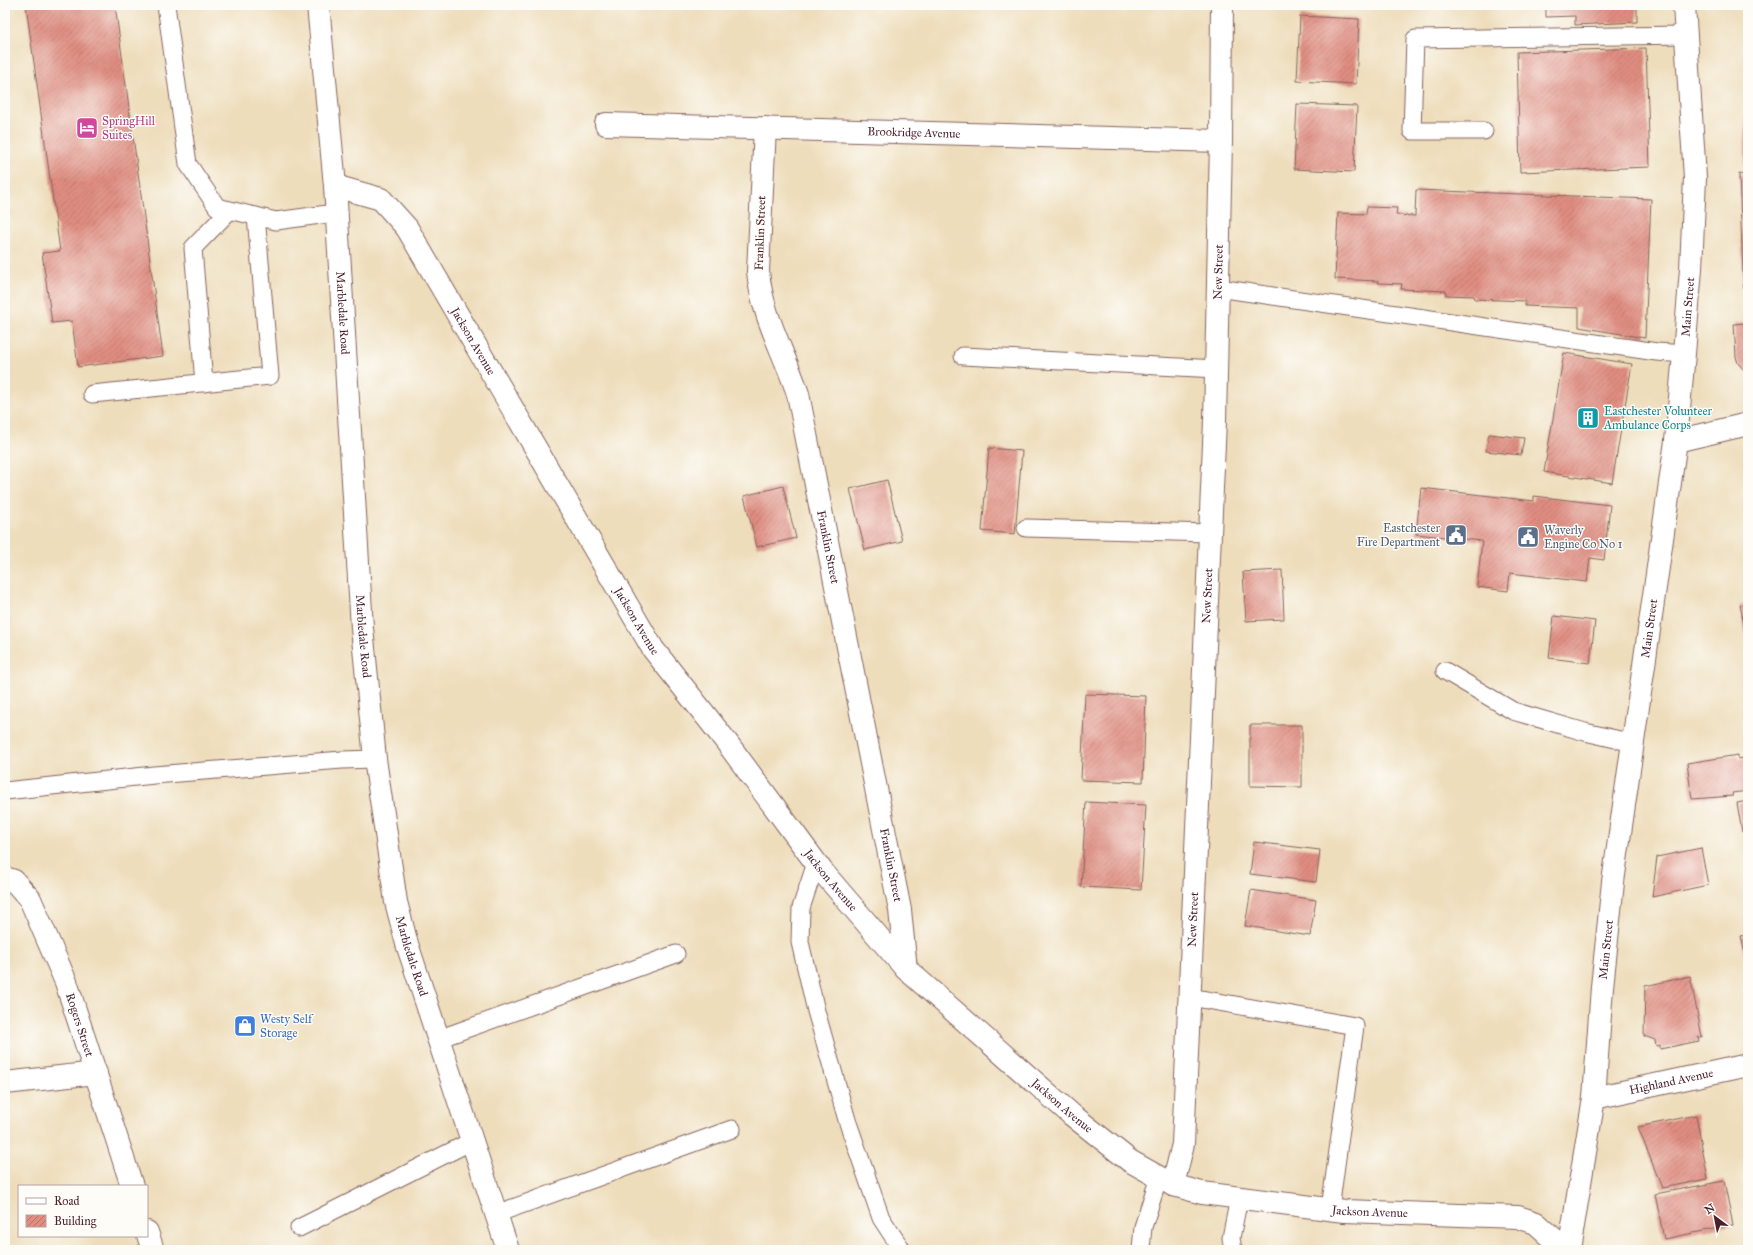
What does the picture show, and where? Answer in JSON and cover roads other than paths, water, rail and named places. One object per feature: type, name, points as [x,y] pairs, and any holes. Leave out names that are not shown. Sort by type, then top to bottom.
[{"type":"street","name":"Marbledale Road","points":[[318,5],[334,186],[362,628],[374,759],[396,902],[406,944],[508,1250]]},
{"type":"street","name":"New Street","points":[[1166,1181],[1183,1144],[1190,997],[1217,369],[1222,5]]},
{"type":"street","name":"Main Street","points":[[1567,1250],[1594,1098],[1602,987],[1613,882],[1676,441],[1691,269],[1694,178],[1684,5]]},
{"type":"street","name":"Brookridge Avenue","points":[[606,124],[1221,141]]},
{"type":"street","name":"Franklin Street","points":[[765,128],[758,271],[760,289],[773,334],[790,371],[798,394],[900,910],[906,969]]},
{"type":"street","name":"Jackson Avenue","points":[[334,186],[381,199],[407,228],[653,649],[725,740],[816,862],[906,969],[1072,1114],[1130,1161],[1166,1181],[1202,1193],[1344,1211],[1518,1217],[1536,1223],[1567,1250]]},
{"type":"street","points":[[1676,441],[1748,424]]},
{"type":"street","name":"Rogers Street","points":[[5,878],[14,881],[30,899],[66,982],[132,1185]]},
{"type":"street","name":"Highland Avenue","points":[[1594,1098],[1748,1065]]},
{"type":"street","points":[[5,1083],[96,1073]]},
{"type":"street","points":[[148,1235],[153,1250]]},
{"type":"lane","points":[[166,5],[188,164],[217,207],[276,221],[335,213]]},
{"type":"lane","points":[[1484,131],[1412,131],[1415,39],[1686,35]]},
{"type":"lane","points":[[204,383],[193,248],[230,210]]},
{"type":"lane","points":[[92,394],[270,376],[256,216]]},
{"type":"lane","points":[[1218,288],[1657,352],[1684,354]]},
{"type":"lane","points":[[963,356],[1217,369]]},
{"type":"lane","points":[[1026,528],[1210,533]]},
{"type":"lane","points":[[1445,671],[1513,711],[1585,732],[1633,742]]},
{"type":"lane","points":[[5,791],[154,775],[342,760],[374,759]]},
{"type":"lane","points":[[816,862],[801,908],[800,942],[816,1011],[847,1120],[881,1218],[902,1250]]},
{"type":"lane","points":[[438,1038],[676,954]]},
{"type":"lane","points":[[1190,997],[1355,1026],[1330,1209]]},
{"type":"lane","points":[[496,1214],[732,1129]]},
{"type":"lane","points":[[299,1228],[472,1141]]},
{"type":"lane","points":[[1141,1250],[1143,1227],[1166,1181]]},
{"type":"lane","points":[[1233,1250],[1231,1238],[1239,1198]]},
{"type":"place","name":"SpringHill Suites","points":[[87,128]]},
{"type":"place","name":"Eastchester Volunteer Ambulance Corps","points":[[1588,418]]},
{"type":"place","name":"Eastchester Fire Department","points":[[1456,535]]},
{"type":"place","name":"Waverly Engine Co No 1","points":[[1528,537]]},
{"type":"place","name":"Westy Self Storage","points":[[245,1026]]}]
